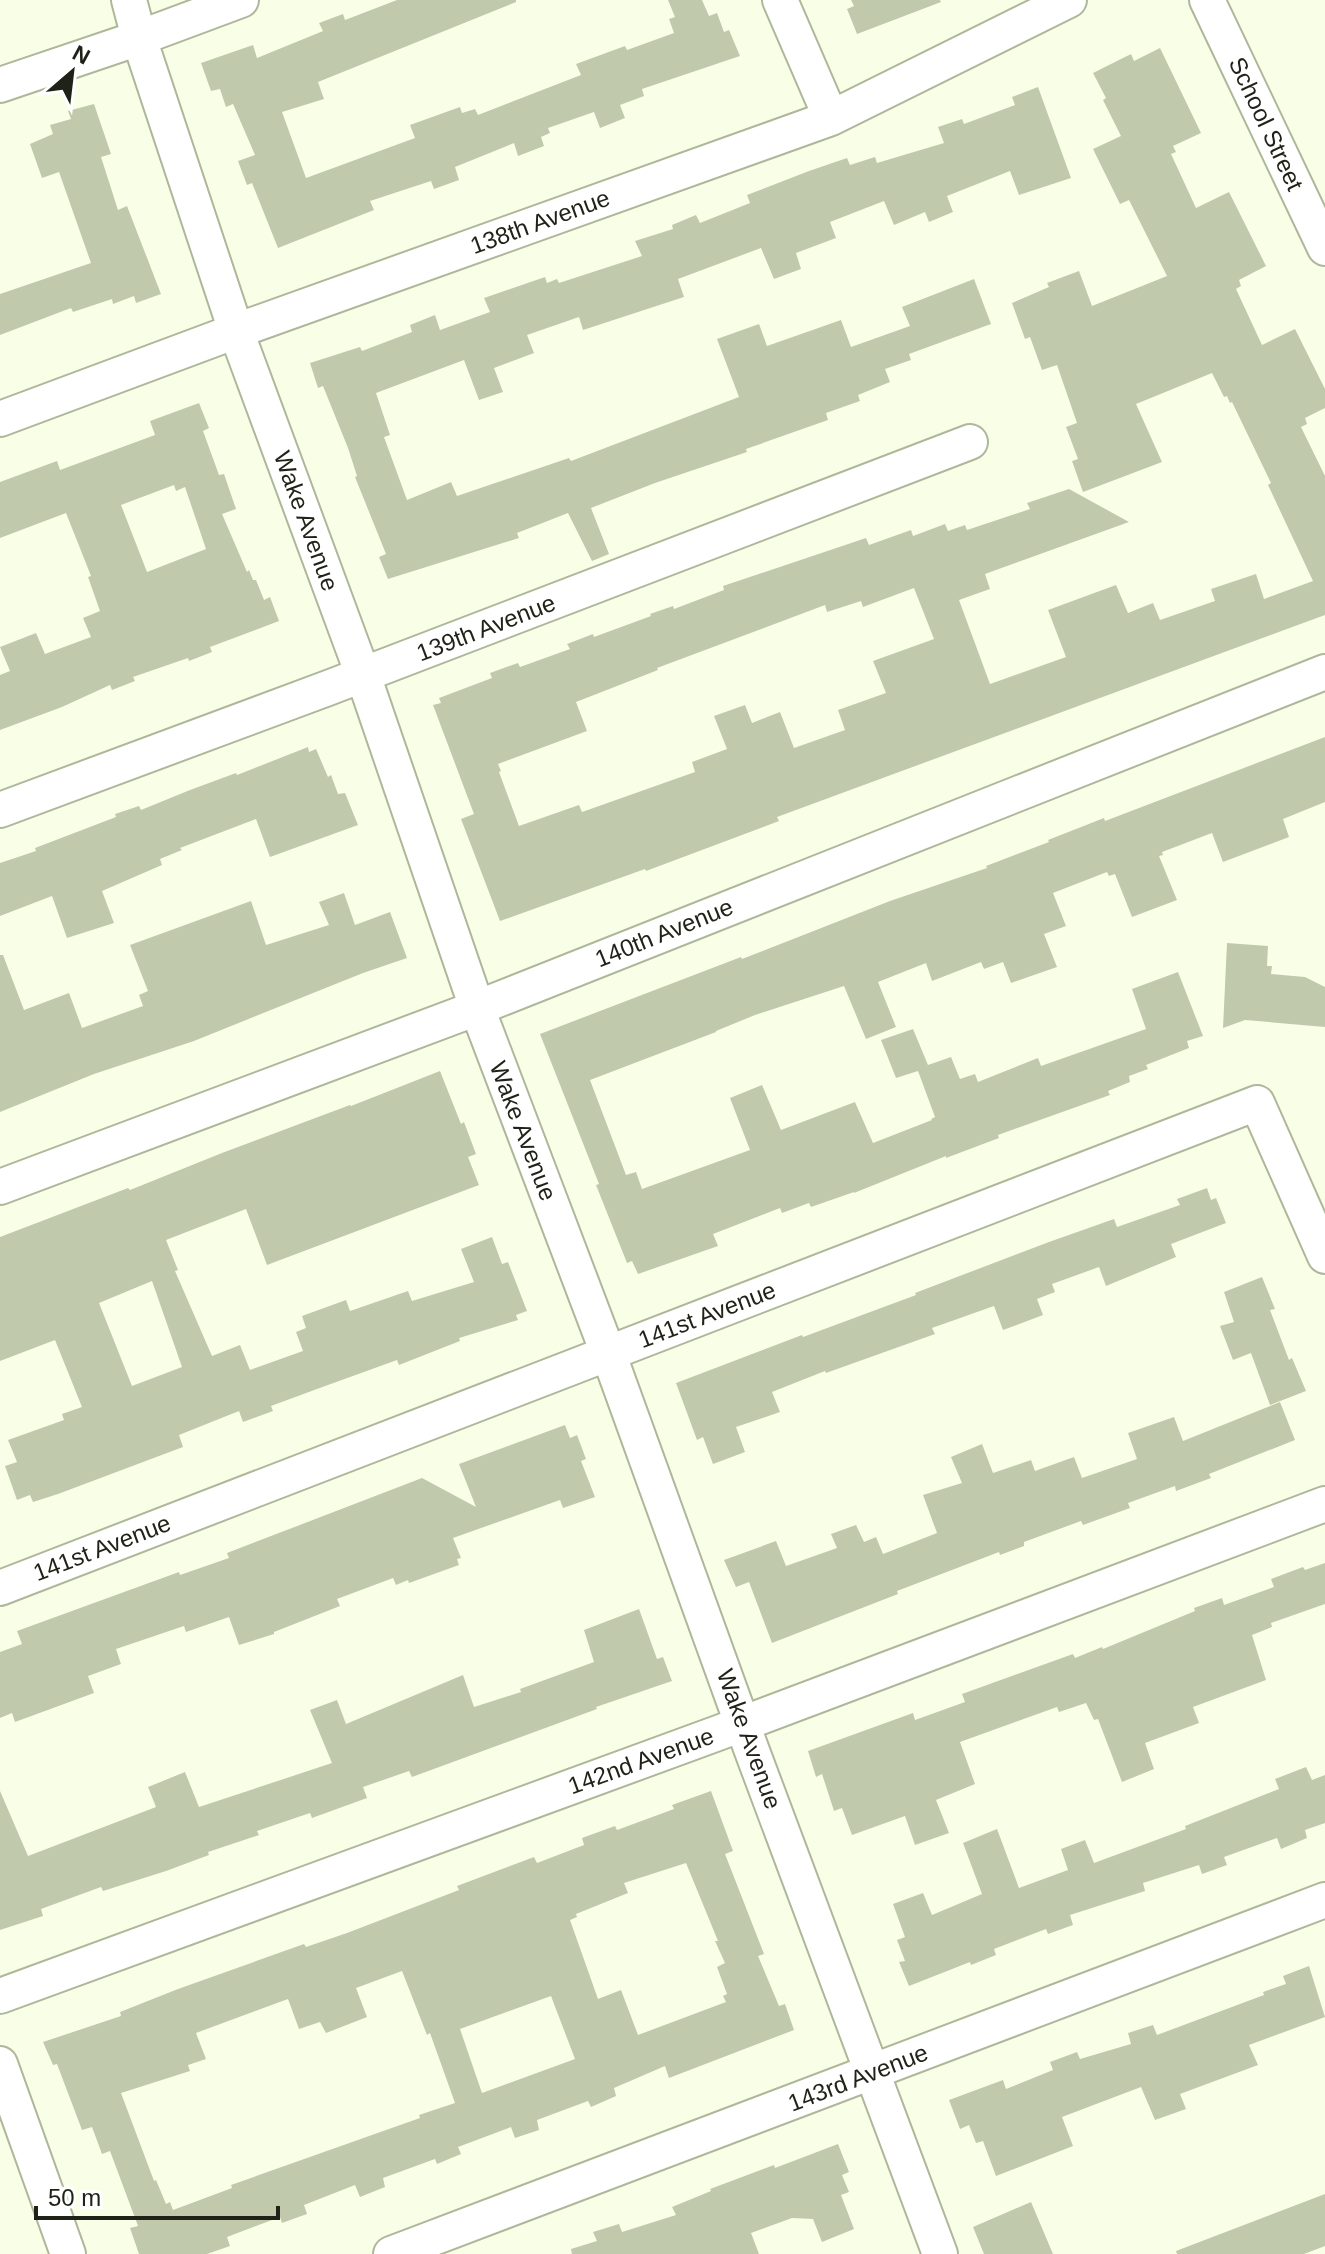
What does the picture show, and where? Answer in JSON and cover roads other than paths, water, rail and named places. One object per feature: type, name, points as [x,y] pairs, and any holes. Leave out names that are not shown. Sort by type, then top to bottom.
[{"type":"street","name":"Wake Avenue","points":[[129,0],[236,331],[363,675],[477,1008],[940,2254]]},
{"type":"street","points":[[0,85],[241,0]]},
{"type":"street","points":[[780,0],[831,118]]},
{"type":"street","name":"138th Avenue","points":[[0,419],[831,118],[1069,0]]},
{"type":"street","name":"School Street","points":[[1207,0],[1325,248]]},
{"type":"street","name":"139th Avenue","points":[[0,810],[363,675],[970,442]]},
{"type":"street","name":"140th Avenue","points":[[0,1187],[477,1008],[1325,672]]},
{"type":"street","name":"141st Avenue","points":[[0,1588],[1257,1103],[1325,1256]]},
{"type":"street","name":"142nd Avenue","points":[[0,1996],[743,1723],[1325,1504]]},
{"type":"street","name":"143rd Avenue","points":[[391,2254],[1325,1900]]},
{"type":"street","points":[[0,2064],[68,2254]]}]
